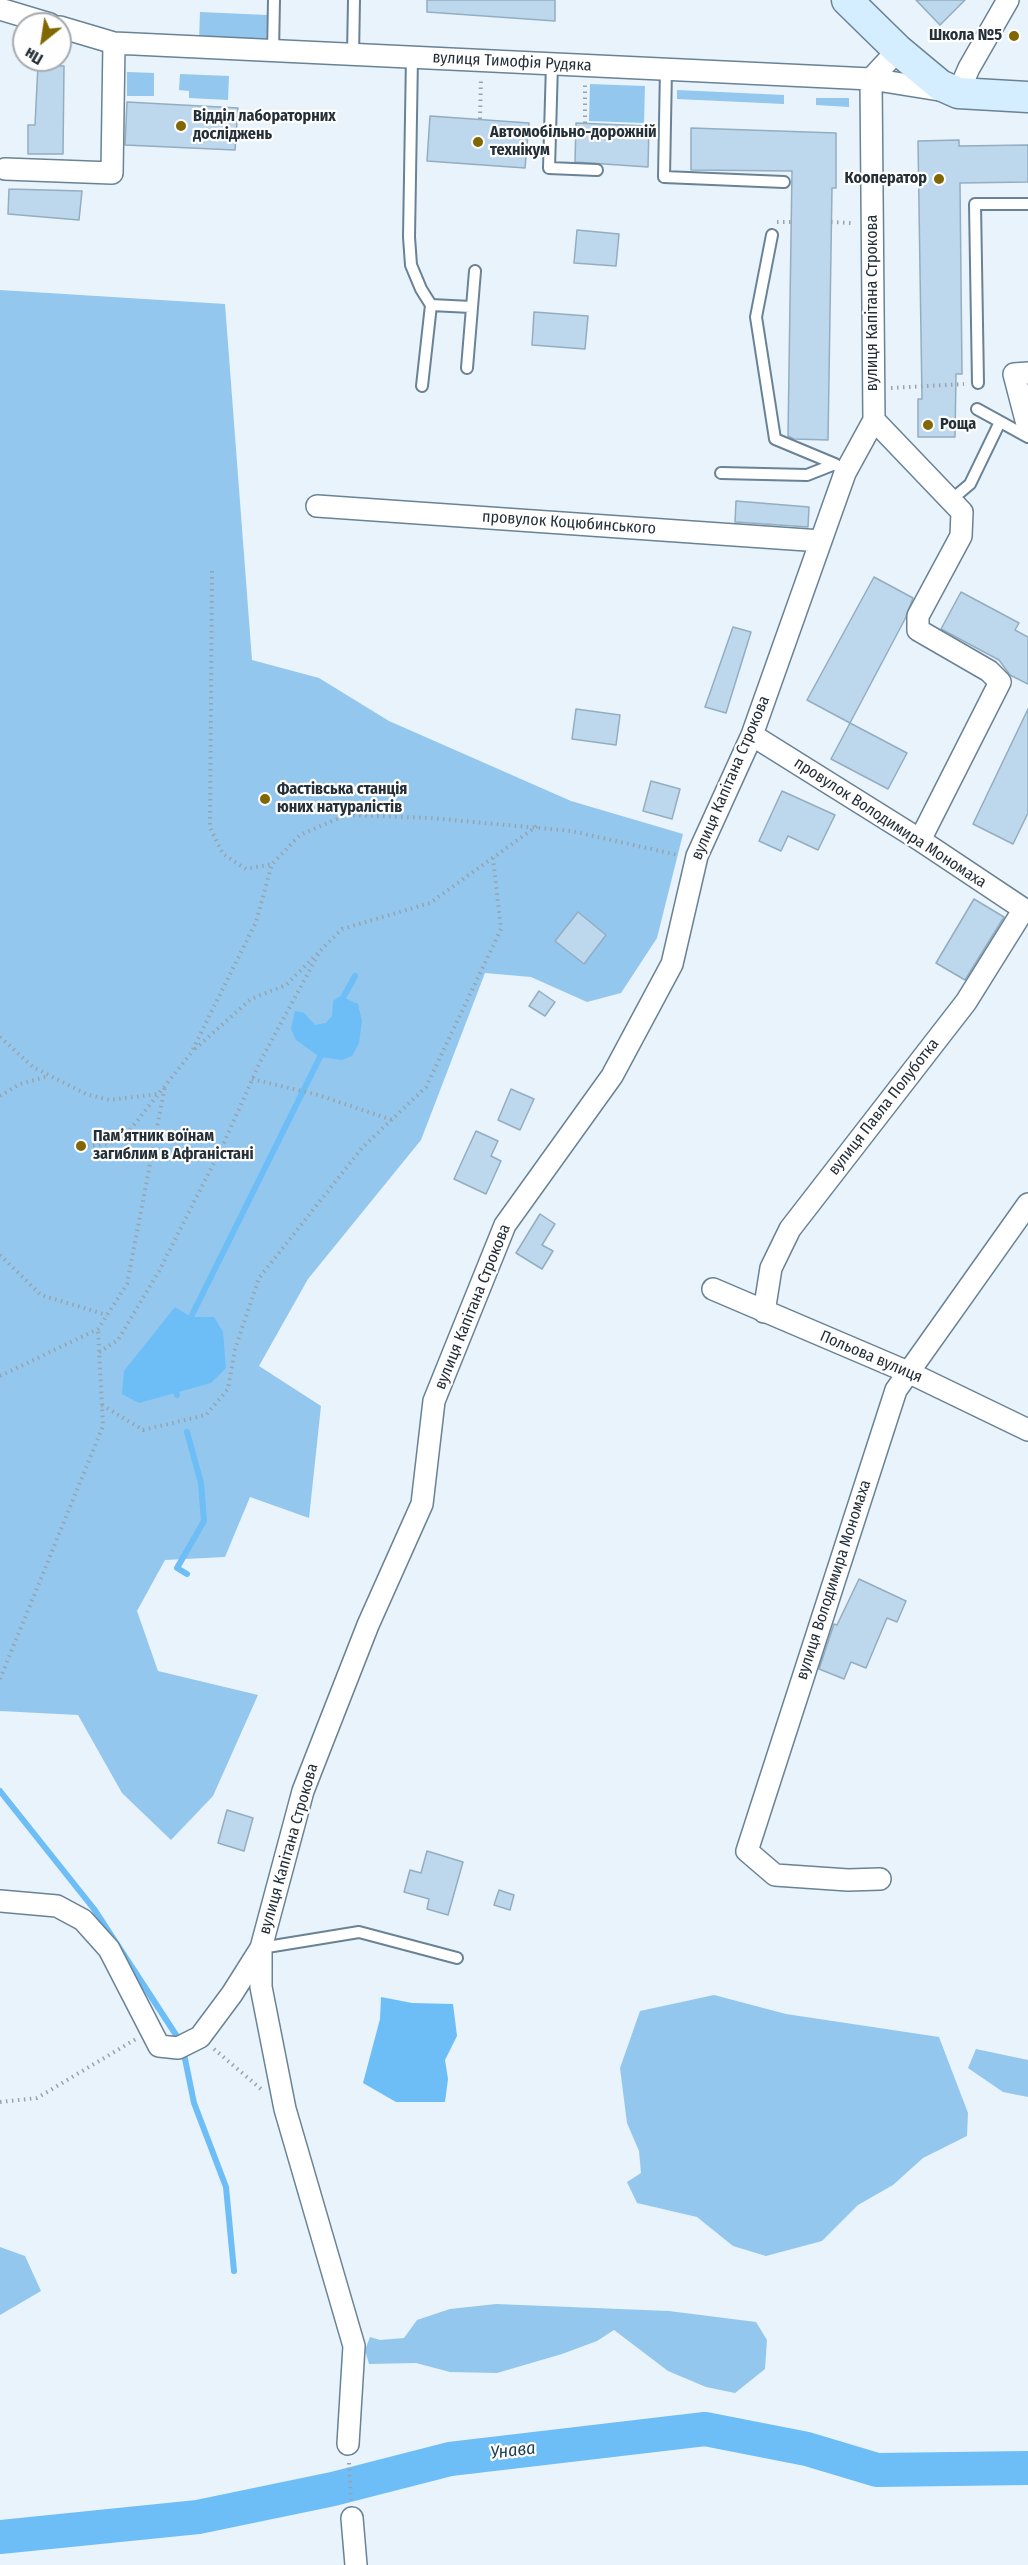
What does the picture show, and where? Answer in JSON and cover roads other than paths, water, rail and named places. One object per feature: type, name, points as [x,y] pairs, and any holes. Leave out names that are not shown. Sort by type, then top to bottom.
[{"type":"street","points":[[0,0],[0,9]]},
{"type":"street","points":[[847,0],[898,50],[940,84],[958,93],[1028,97]]},
{"type":"street","points":[[958,93],[969,68],[1008,0]]},
{"type":"street","name":"вулиця Тимофія Рудяка","points":[[72,31],[114,43],[871,79],[958,93]]},
{"type":"street","points":[[5,169],[112,173],[114,43]]},
{"type":"street","points":[[871,79],[898,50]]},
{"type":"street","name":"вулиця Капітана Строкова","points":[[348,2444],[354,2346],[285,2109],[261,1987],[261,1948],[303,1791],[368,1625],[422,1503],[434,1401],[447,1367],[505,1225],[612,1076],[672,964],[697,856],[752,735],[821,541],[840,469],[874,420],[871,79]]},
{"type":"street","points":[[1021,373],[1028,428]]},
{"type":"street","points":[[874,420],[962,512],[961,536],[918,616],[918,630],[989,671],[1000,682],[920,840]]},
{"type":"street","name":"провулок Коцюбинського","points":[[318,506],[821,541]]},
{"type":"street","name":"провулок Володимира Мономаха","points":[[752,735],[920,840],[1026,911]]},
{"type":"street","name":"вулиця Павла Полуботка","points":[[764,1312],[771,1268],[790,1229],[966,1002],[1026,911]]},
{"type":"street","name":"вулиця Володимира Мономаха","points":[[880,1879],[848,1880],[775,1875],[747,1851],[896,1390],[1028,1204]]},
{"type":"street","name":"Польова вулиця","points":[[713,1289],[910,1373],[1028,1430]]},
{"type":"street","points":[[0,1901],[57,1906],[83,1920],[109,1949],[159,2046],[178,2048],[200,2037],[232,1994],[261,1948]]},
{"type":"street","points":[[352,2518],[356,2565]]},
{"type":"lane","points":[[273,51],[274,0]]},
{"type":"lane","points":[[353,55],[354,0]]},
{"type":"lane","points":[[412,57],[409,237],[411,265],[431,305],[422,386]]},
{"type":"lane","points":[[552,64],[549,168],[597,170]]},
{"type":"lane","points":[[666,69],[664,177],[784,182]]},
{"type":"lane","points":[[978,383],[975,204],[1028,204]]},
{"type":"lane","points":[[772,235],[756,317],[775,439],[840,469]]},
{"type":"lane","points":[[467,368],[475,271]]},
{"type":"lane","points":[[431,305],[471,308]]},
{"type":"lane","points":[[977,409],[1028,437]]},
{"type":"lane","points":[[951,500],[970,484],[1000,422]]},
{"type":"lane","points":[[721,472],[807,475],[840,469]]},
{"type":"lane","points":[[261,1948],[359,1932],[457,1958]]},
{"type":"waterway","points":[[344,996],[355,976]]},
{"type":"waterway","points":[[191,1317],[320,1057]]},
{"type":"waterway","points":[[187,1432],[201,1483],[204,1521],[177,1568],[187,1574]]},
{"type":"waterway","points":[[0,1791],[94,1909],[180,2041]]},
{"type":"waterway","points":[[184,2054],[194,2103],[226,2187],[234,2271]]},
{"type":"waterway","name":"Унава","points":[[0,2537],[198,2517],[333,2489],[450,2459],[705,2429],[807,2449],[877,2470],[1028,2468]]},
{"type":"place","name":"Школа №5","points":[[1014,36]]},
{"type":"place","name":"Відділ лабораторних досліджень","points":[[181,126]]},
{"type":"place","name":"Автомобільно-дорожній технікум","points":[[478,142]]},
{"type":"place","name":"Кооператор","points":[[939,179]]},
{"type":"place","name":"Роща","points":[[928,425]]},
{"type":"place","name":"Фастівська станція юних натуралістів","points":[[265,799]]},
{"type":"place","name":"Пам’ятник воїнам загиблим в Афганістані","points":[[81,1146]]}]
